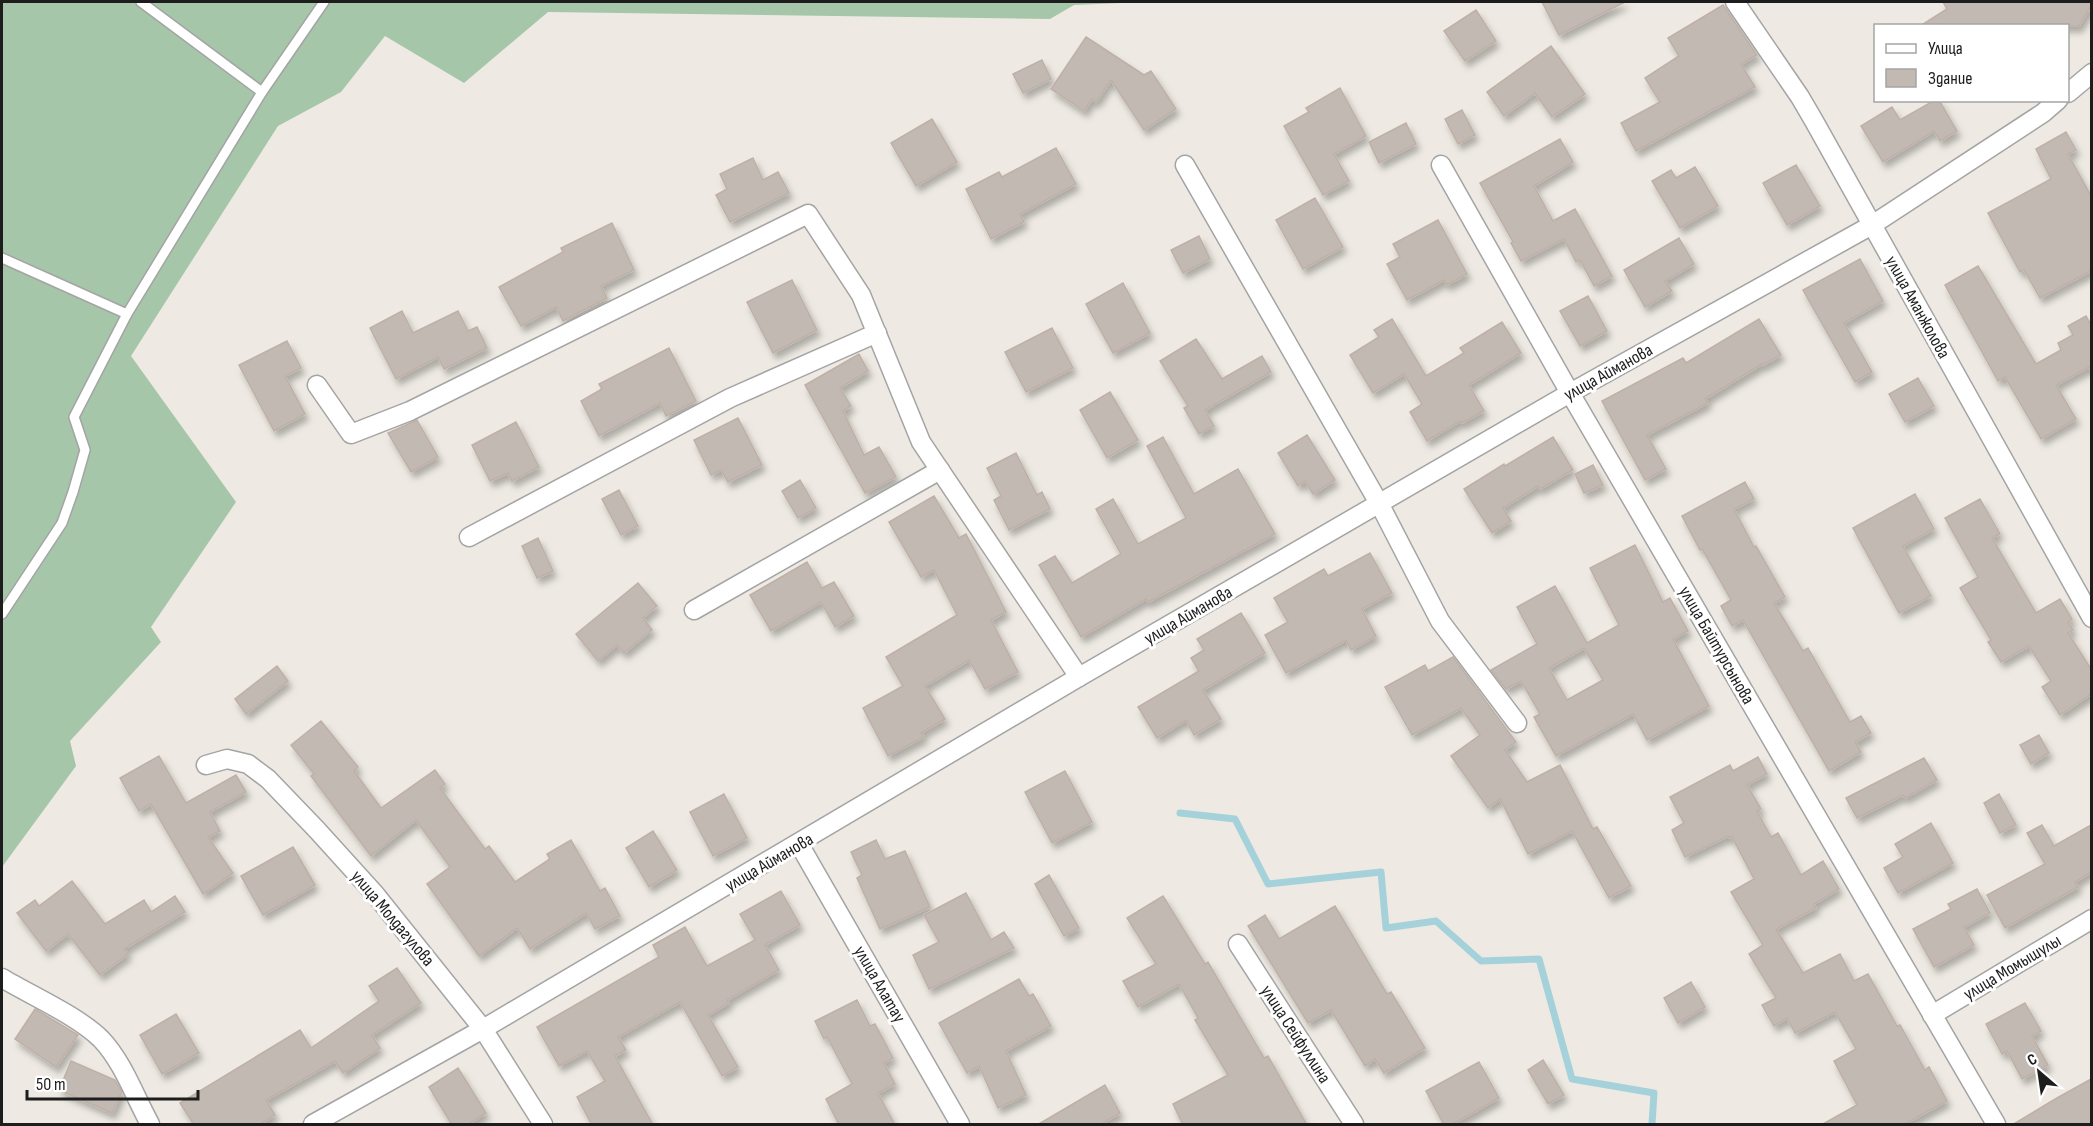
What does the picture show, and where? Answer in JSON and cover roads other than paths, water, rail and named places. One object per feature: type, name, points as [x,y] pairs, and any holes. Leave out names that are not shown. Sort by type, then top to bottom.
[{"type":"street","name":"улица Аманжолова","points":[[1735,2],[1800,97],[2091,618]]},
{"type":"street","points":[[2069,91],[2091,73]]},
{"type":"street","name":"улица Айманова","points":[[313,1125],[483,1029],[1079,677],[1380,505],[1570,393],[1872,225],[2043,113],[2056,102]]},
{"type":"street","points":[[1185,165],[1380,505],[1440,621],[1517,723]]},
{"type":"street","name":"улица Байтурсынова","points":[[1441,165],[1570,393],[1996,1125]]},
{"type":"street","points":[[317,385],[351,434],[410,411],[808,214],[861,295],[921,442],[1079,677]]},
{"type":"street","points":[[469,537],[730,398],[877,333]]},
{"type":"street","points":[[694,610],[940,470]]},
{"type":"street","name":"улица Молдагулова","points":[[206,765],[227,759],[248,764],[268,779],[375,894],[483,1029],[543,1125]]},
{"type":"street","name":"улица Алатау","points":[[799,844],[960,1125]]},
{"type":"street","name":"улица Момышулы","points":[[1932,1015],[2091,919]]},
{"type":"street","name":"улица Сейфуллина","points":[[1238,944],[1354,1125]]},
{"type":"street","points":[[2,978],[84,1025],[102,1040],[118,1064],[150,1125]]},
{"type":"lane","points":[[141,2],[262,92]]},
{"type":"lane","points":[[2,615],[62,523],[74,492],[85,450],[74,417],[127,314],[262,92],[324,2]]},
{"type":"lane","points":[[2,258],[127,314]]},
{"type":"waterway","points":[[1180,813],[1235,819],[1268,884],[1381,872],[1386,928],[1436,921],[1481,961],[1539,959],[1572,1079],[1654,1093],[1652,1124]]}]
